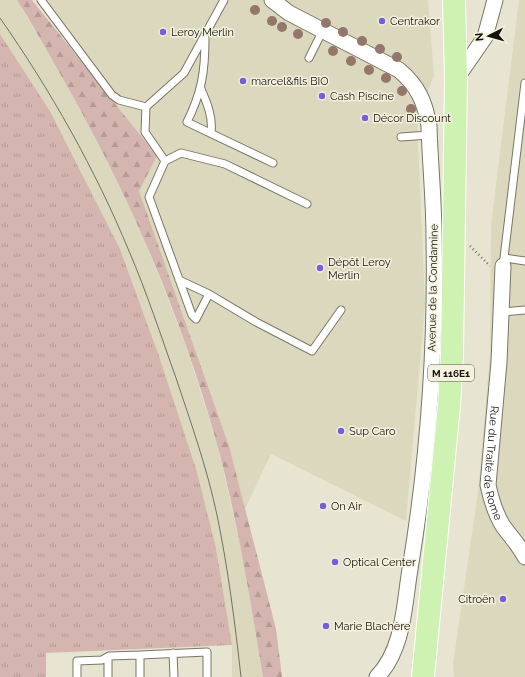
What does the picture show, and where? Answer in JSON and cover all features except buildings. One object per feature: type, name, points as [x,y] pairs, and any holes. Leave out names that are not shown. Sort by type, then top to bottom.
[{"type":"main road","name":"M 116E1","points":[[423,677],[449,405],[454,239],[456,79],[454,0]]},
{"type":"street","name":"Avenue de la Condamine","points":[[272,0],[289,13],[399,70],[410,79],[420,92],[426,108],[429,135],[434,237],[432,385],[419,518],[401,625],[395,650],[383,675]]},
{"type":"street","points":[[456,79],[485,37],[495,0]]},
{"type":"street","name":"Rue du Traité de Rome","points":[[504,267],[499,362],[488,485],[494,509],[503,526],[519,545],[525,557]]},
{"type":"lane","points":[[41,0],[112,95],[120,100],[146,107]]},
{"type":"lane","points":[[165,161],[145,132],[146,107],[184,73],[206,37],[224,0]]},
{"type":"lane","points":[[309,58],[323,30]]},
{"type":"lane","points":[[206,37],[201,89],[198,100],[187,122],[211,132],[273,163]]},
{"type":"lane","points":[[525,83],[504,267],[525,260]]},
{"type":"lane","points":[[201,89],[211,117],[211,132]]},
{"type":"lane","points":[[401,137],[429,135]]},
{"type":"lane","points":[[210,294],[196,318],[192,315],[149,197],[165,161],[181,153],[225,164],[307,204]]},
{"type":"lane","points":[[180,280],[210,294],[256,322],[312,351],[341,310]]},
{"type":"lane","points":[[501,312],[525,310]]},
{"type":"lane","points":[[77,677],[77,661],[102,660],[108,657],[206,652],[207,677]]},
{"type":"lane","points":[[174,653],[174,677]]},
{"type":"lane","points":[[140,655],[140,677]]},
{"type":"lane","points":[[108,657],[108,677]]},
{"type":"path","points":[[454,239],[471,246],[504,267]]},
{"type":"shaded area","points":[[0,0],[17,0],[101,145],[143,236],[185,343],[217,444],[242,551],[263,677],[232,677],[232,645],[216,548],[197,472],[159,356],[120,249],[50,111],[0,34]]},
{"type":"shaded area","points":[[35,0],[428,0],[434,75],[417,120],[425,303],[406,521],[271,454],[245,509],[229,446],[139,191],[156,156]]},
{"type":"shaded area","points":[[519,0],[525,0],[525,677],[454,677],[453,664],[478,492],[490,354],[491,225]]},
{"type":"green space","points":[[17,0],[32,0],[157,156],[139,191],[229,446],[276,629],[282,677],[263,677],[243,560],[217,444],[187,347],[169,300],[150,253],[107,161],[84,116]]},
{"type":"green space","points":[[0,34],[50,111],[120,249],[159,356],[197,472],[216,548],[232,645],[46,653],[46,677],[0,677]]},
{"type":"tram line","points":[[0,18],[37,74],[87,160],[116,220],[148,299],[193,429],[213,497],[228,575],[241,677]]},
{"type":"place","name":"Centrakor","points":[[382,21]]},
{"type":"place","name":"Leroy Merlin","points":[[163,32]]},
{"type":"place","name":"marcel&fils BIO","points":[[243,81]]},
{"type":"place","name":"Cash Piscine","points":[[322,96]]},
{"type":"place","name":"Décor Discount","points":[[365,118]]},
{"type":"place","name":"Dépôt Leroy Merlin","points":[[320,268]]},
{"type":"place","name":"Sup Caro","points":[[341,431]]},
{"type":"place","name":"On Air","points":[[323,506]]},
{"type":"place","name":"Optical Center","points":[[335,562]]},
{"type":"place","name":"Citroën","points":[[503,599]]},
{"type":"place","name":"Marie Blachère","points":[[326,626]]}]
